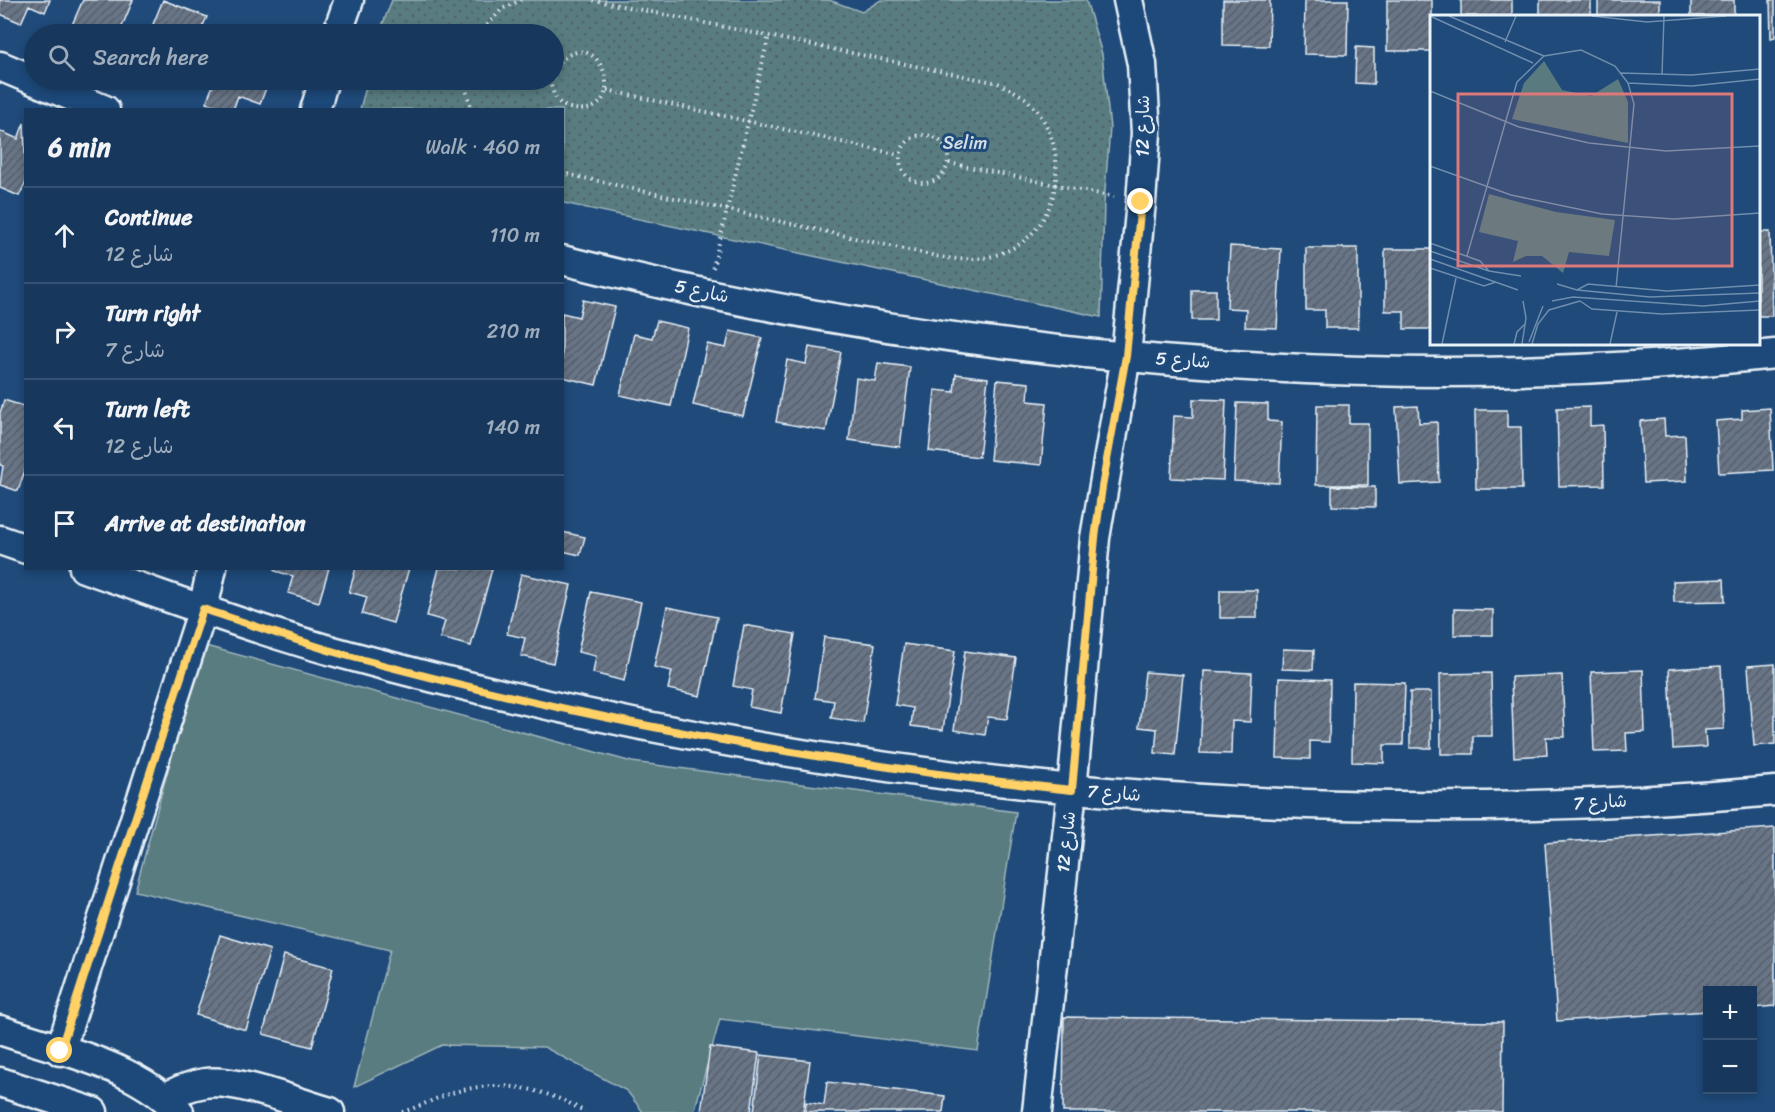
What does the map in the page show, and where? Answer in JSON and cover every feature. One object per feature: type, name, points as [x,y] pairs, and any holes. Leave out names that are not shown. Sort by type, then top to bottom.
[{"type":"street","points":[[341,24],[349,0]]},
{"type":"street","name":"شارع 12","points":[[1037,1112],[1072,790],[1097,528],[1126,356],[1141,202],[1146,133],[1142,64],[1128,0]]},
{"type":"street","points":[[0,66],[24,76]]},
{"type":"street","points":[[57,90],[100,108]]},
{"type":"street","points":[[316,108],[321,90]]},
{"type":"street","name":"شارع 5","points":[[564,260],[707,293],[846,319],[986,340],[1126,356],[1346,370],[1478,371],[1610,367],[1775,354]]},
{"type":"street","points":[[0,540],[24,548]]},
{"type":"street","name":"شارع 7","points":[[90,570],[343,654],[489,691],[635,723],[783,751],[931,775],[1072,790],[1239,801],[1400,806],[1560,804],[1775,790]]},
{"type":"street","points":[[60,1051],[203,609],[212,570]]},
{"type":"street","points":[[0,1030],[140,1079],[172,1105],[185,1087],[207,1083],[228,1083],[330,1112]]},
{"type":"street","points":[[0,1082],[93,1112]]},
{"type":"path","points":[[488,24],[502,9],[521,0]]},
{"type":"path","points":[[564,173],[940,257],[970,261],[1000,254],[1027,238],[1046,214],[1057,185],[1057,154],[1046,124],[1026,99],[998,83],[593,0]]},
{"type":"path","points":[[707,293],[769,35]]},
{"type":"path","points":[[552,90],[554,96],[566,107],[583,110],[598,103],[607,90],[608,78],[604,66],[596,57],[584,53],[564,58]]},
{"type":"path","points":[[466,90],[471,108]]},
{"type":"path","points":[[607,90],[900,154]]},
{"type":"path","points":[[928,135],[940,140],[948,151],[949,163],[944,175],[933,182],[920,183],[905,172],[900,154],[906,144],[916,136],[928,135]]},
{"type":"path","points":[[949,163],[1141,202]]},
{"type":"path","points":[[402,1112],[455,1092],[481,1086],[508,1086],[539,1090],[585,1112]]},
{"type":"green space","name":"Selim","points":[[392,0],[829,0],[862,12],[881,0],[1086,0],[1102,54],[1110,128],[1104,203],[1101,317],[564,203],[564,108],[360,108],[365,90],[564,90],[564,24],[383,24]]},
{"type":"green space","points":[[202,645],[632,762],[1016,812],[978,1051],[720,1019],[694,1112],[643,1112],[627,1091],[544,1047],[442,1045],[354,1087],[390,950],[135,891]]},
{"type":"building","points":[[0,0],[50,0],[45,12],[29,5],[21,23],[0,14]]},
{"type":"building","points":[[83,0],[133,0],[123,24],[72,24]]},
{"type":"building","points":[[163,0],[207,17],[204,24],[153,24]]},
{"type":"building","points":[[1223,0],[1270,0],[1269,46],[1223,45]]},
{"type":"building","points":[[1305,0],[1348,0],[1347,55],[1304,54]]},
{"type":"building","points":[[1387,0],[1432,0],[1430,51],[1387,51]]},
{"type":"building","points":[[1461,0],[1512,0],[1512,15],[1461,15]]},
{"type":"building","points":[[1540,0],[1591,0],[1591,15],[1540,15]]},
{"type":"building","points":[[1598,0],[1660,0],[1660,15],[1598,15]]},
{"type":"building","points":[[1691,0],[1734,0],[1734,15],[1691,15]]},
{"type":"building","points":[[1770,0],[1775,0],[1775,37],[1771,38]]},
{"type":"building","points":[[1356,47],[1374,48],[1374,84],[1355,83]]},
{"type":"building","points":[[211,90],[265,90],[260,104],[238,96],[234,108],[206,103]]},
{"type":"building","points":[[24,123],[24,186],[19,196],[0,188],[0,131],[18,139]]},
{"type":"building","points":[[1760,232],[1770,232],[1772,316],[1760,316]]},
{"type":"building","points":[[1230,246],[1281,249],[1277,328],[1245,327],[1246,309],[1227,308]]},
{"type":"building","points":[[1306,248],[1358,248],[1358,328],[1325,328],[1325,310],[1306,310]]},
{"type":"building","points":[[1385,249],[1430,249],[1430,329],[1404,329],[1404,311],[1385,311]]},
{"type":"building","points":[[1192,290],[1216,290],[1216,320],[1192,320]]},
{"type":"building","points":[[583,300],[615,307],[596,385],[564,377],[564,313],[579,317]]},
{"type":"building","points":[[657,321],[688,328],[671,406],[620,395],[634,334],[652,338]]},
{"type":"building","points":[[730,331],[762,338],[743,416],[693,405],[707,344],[726,348]]},
{"type":"building","points":[[809,347],[841,352],[826,431],[776,422],[787,360],[806,364]]},
{"type":"building","points":[[878,363],[910,367],[900,447],[849,440],[856,378],[875,381]]},
{"type":"building","points":[[956,374],[988,378],[979,457],[929,451],[935,390],[954,392]]},
{"type":"building","points":[[997,380],[1029,383],[1028,401],[1047,403],[1041,465],[990,460]]},
{"type":"building","points":[[1193,399],[1226,400],[1223,480],[1171,478],[1174,416],[1193,417]]},
{"type":"building","points":[[4,400],[24,406],[24,473],[18,491],[0,485],[3,466],[0,465],[0,413]]},
{"type":"building","points":[[1237,403],[1268,404],[1268,421],[1282,422],[1279,483],[1234,481]]},
{"type":"building","points":[[1317,405],[1349,405],[1349,423],[1368,423],[1368,485],[1316,485]]},
{"type":"building","points":[[1418,406],[1419,423],[1437,422],[1439,482],[1400,484],[1396,407]]},
{"type":"building","points":[[1590,407],[1590,426],[1603,425],[1604,485],[1559,486],[1557,408]]},
{"type":"building","points":[[1770,408],[1773,470],[1719,473],[1716,421],[1742,419],[1742,410]]},
{"type":"building","points":[[1475,410],[1507,410],[1507,427],[1521,427],[1522,489],[1476,489]]},
{"type":"building","points":[[1664,419],[1665,436],[1685,435],[1687,481],[1643,483],[1640,421]]},
{"type":"building","points":[[1332,486],[1375,487],[1375,507],[1332,506]]},
{"type":"building","points":[[564,532],[585,537],[580,555],[564,551]]},
{"type":"building","points":[[328,570],[319,602],[288,593],[293,576],[275,571]]},
{"type":"building","points":[[355,570],[408,570],[393,623],[362,614],[367,597],[349,592]]},
{"type":"building","points":[[438,570],[492,570],[471,646],[440,638],[445,621],[427,616]]},
{"type":"building","points":[[521,574],[571,585],[553,663],[521,656],[525,638],[507,634]]},
{"type":"building","points":[[1724,579],[1725,601],[1674,602],[1673,581]]},
{"type":"building","points":[[1220,590],[1257,590],[1257,618],[1220,618]]},
{"type":"building","points":[[591,592],[641,602],[624,681],[593,673],[596,656],[578,652]]},
{"type":"building","points":[[667,607],[717,617],[700,696],[668,689],[672,671],[654,667]]},
{"type":"building","points":[[1454,609],[1493,610],[1493,635],[1454,635]]},
{"type":"building","points":[[744,625],[795,634],[781,713],[749,707],[752,690],[733,686]]},
{"type":"building","points":[[824,637],[875,644],[863,723],[831,718],[834,701],[815,698]]},
{"type":"building","points":[[904,644],[955,651],[943,730],[911,726],[913,708],[895,705]]},
{"type":"building","points":[[1283,649],[1314,650],[1313,670],[1282,669]]},
{"type":"building","points":[[965,651],[1016,658],[1007,719],[988,717],[985,735],[954,730]]},
{"type":"building","points":[[1775,664],[1775,744],[1754,746],[1748,666]]},
{"type":"building","points":[[1721,666],[1724,729],[1705,730],[1706,747],[1673,749],[1669,669]]},
{"type":"building","points":[[1643,670],[1645,732],[1626,733],[1627,751],[1594,752],[1591,672]]},
{"type":"building","points":[[1204,671],[1252,673],[1250,722],[1232,721],[1231,754],[1200,753]]},
{"type":"building","points":[[1145,672],[1183,675],[1175,755],[1155,753],[1157,729],[1139,727]]},
{"type":"building","points":[[1491,673],[1492,736],[1473,736],[1473,754],[1441,754],[1440,674]]},
{"type":"building","points":[[1562,675],[1565,737],[1546,737],[1547,755],[1514,757],[1511,677]]},
{"type":"building","points":[[1279,678],[1330,680],[1329,742],[1310,741],[1310,759],[1277,758]]},
{"type":"building","points":[[1353,682],[1405,683],[1403,745],[1384,745],[1384,763],[1352,762]]},
{"type":"building","points":[[1410,692],[1431,692],[1431,748],[1410,748]]},
{"type":"building","points":[[1775,828],[1775,1006],[1757,1008],[1757,986],[1703,986],[1703,1011],[1557,1021],[1545,843]]},
{"type":"building","points":[[220,935],[270,950],[246,1030],[196,1015]]},
{"type":"building","points":[[284,955],[333,968],[312,1047],[263,1034]]},
{"type":"building","points":[[1064,1017],[1503,1022],[1502,1112],[1063,1112]]},
{"type":"building","points":[[710,1047],[759,1053],[751,1112],[701,1112]]},
{"type":"building","points":[[761,1055],[810,1061],[803,1112],[754,1112]]},
{"type":"building","points":[[827,1082],[945,1096],[943,1112],[805,1112],[806,1102],[824,1105]]},
{"type":"route","points":[[60,1051],[203,609],[343,654],[489,691],[635,723],[783,751],[931,775],[1072,790],[1095,538],[1126,356],[1141,202]]}]
